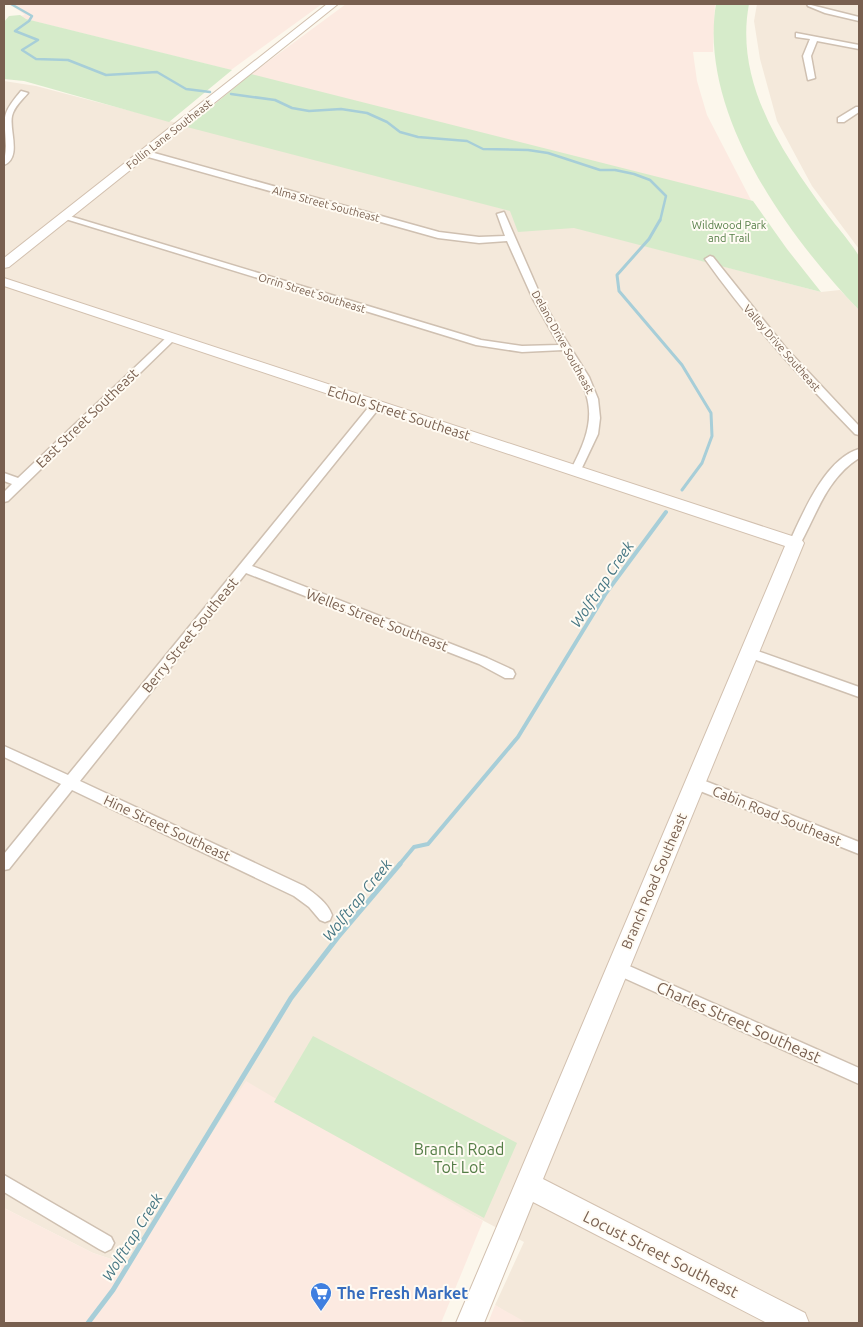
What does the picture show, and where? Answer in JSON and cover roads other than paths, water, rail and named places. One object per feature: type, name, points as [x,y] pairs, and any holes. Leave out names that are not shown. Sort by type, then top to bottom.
[{"type":"street","name":"Follin Lane Southeast","points":[[4,264],[333,4]]},
{"type":"street","points":[[810,5],[827,12],[859,19]]},
{"type":"street","points":[[799,35],[859,47]]},
{"type":"street","points":[[811,78],[806,56],[814,38]]},
{"type":"street","points":[[4,163],[11,149],[7,124],[8,116],[24,93]]},
{"type":"street","points":[[841,120],[859,109]]},
{"type":"street","name":"Alma Street Southeast","points":[[144,153],[438,235],[479,240],[510,238]]},
{"type":"street","name":"Delano Drive Southeast","points":[[501,214],[510,238],[552,325],[588,384],[595,408],[593,435],[575,470]]},
{"type":"street","name":"Orrin Street Southeast","points":[[63,217],[479,344],[518,350],[545,350],[565,347]]},
{"type":"street","name":"Valley Drive Southeast","points":[[710,259],[748,310],[786,356],[859,432]]},
{"type":"street","name":"Echols Street Southeast","points":[[4,282],[795,543]]},
{"type":"street","name":"East Street Southeast","points":[[4,498],[171,338]]},
{"type":"street","name":"Berry Street Southeast","points":[[4,864],[376,405]]},
{"type":"street","name":"Branch Road Southeast","points":[[470,1323],[795,543],[814,502],[828,481],[844,463],[859,453]]},
{"type":"street","points":[[4,477],[19,483]]},
{"type":"street","name":"Welles Street Southeast","points":[[244,568],[509,674]]},
{"type":"street","points":[[749,653],[859,692]]},
{"type":"street","name":"Hine Street Southeast","points":[[4,751],[298,891],[314,902],[325,915]]},
{"type":"street","name":"Cabin Road Southeast","points":[[695,783],[859,848]]},
{"type":"street","name":"Charles Street Southeast","points":[[618,968],[859,1076]]},
{"type":"street","points":[[4,1183],[105,1242]]},
{"type":"street","name":"Locust Street Southeast","points":[[528,1185],[795,1323]]},
{"type":"waterway","name":"Wolftrap Creek","points":[[11,4],[32,16],[29,21],[15,31],[38,40],[22,50],[36,59],[68,60],[106,75],[157,72],[186,89],[210,92]]},
{"type":"waterway","name":"Wolftrap Creek","points":[[231,94],[275,100],[292,108],[309,111],[341,109],[367,113],[387,122],[400,132],[418,137],[467,141],[483,149],[528,150],[548,153],[600,170],[615,170],[634,174],[650,180],[666,196],[660,221]]},
{"type":"waterway","name":"Wolftrap Creek","points":[[660,220],[649,239],[617,275],[619,291],[682,365],[711,413],[712,436],[702,463],[682,490]]},
{"type":"waterway","name":"Wolftrap Creek","points":[[399,865],[414,847],[428,844],[518,737],[606,593],[666,512]]},
{"type":"waterway","name":"Wolftrap Creek","points":[[88,1323],[113,1290],[291,998],[338,937],[400,864]]},
{"type":"place","name":"The Fresh Market","points":[[321,1312]]},
{"type":"park label","name":"Wildwood Park and Trail","points":[[729,231]]},
{"type":"park label","name":"Branch Road Tot Lot","points":[[459,1158]]}]
